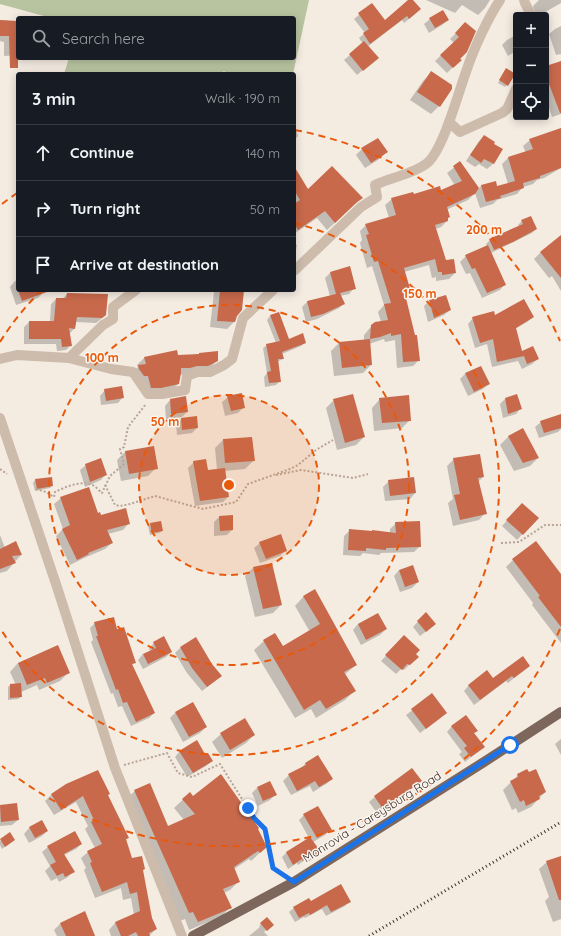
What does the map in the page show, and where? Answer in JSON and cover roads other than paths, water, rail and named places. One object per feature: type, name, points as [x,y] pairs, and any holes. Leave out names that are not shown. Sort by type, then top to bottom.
[{"type":"main road","name":"Monrovia - Careysburg Road","points":[[193,936],[294,882],[561,712]]},
{"type":"street","points":[[296,269],[361,207],[377,197],[375,185],[419,168],[434,156],[449,122],[468,67],[490,16],[500,0]]},
{"type":"street","points":[[524,0],[530,12]]},
{"type":"street","points":[[449,122],[460,132],[502,113],[506,109],[513,95]]},
{"type":"street","points":[[69,358],[103,325],[113,319],[113,308],[133,292]]},
{"type":"street","points":[[0,359],[17,355],[69,358],[111,369],[133,372],[148,394],[162,394],[185,390],[187,376],[197,372],[210,372],[224,366],[232,359],[243,318],[271,292]]},
{"type":"street","points":[[0,418],[57,587],[115,768],[182,936]]},
{"type":"railway","points":[[369,936],[561,822]]}]
